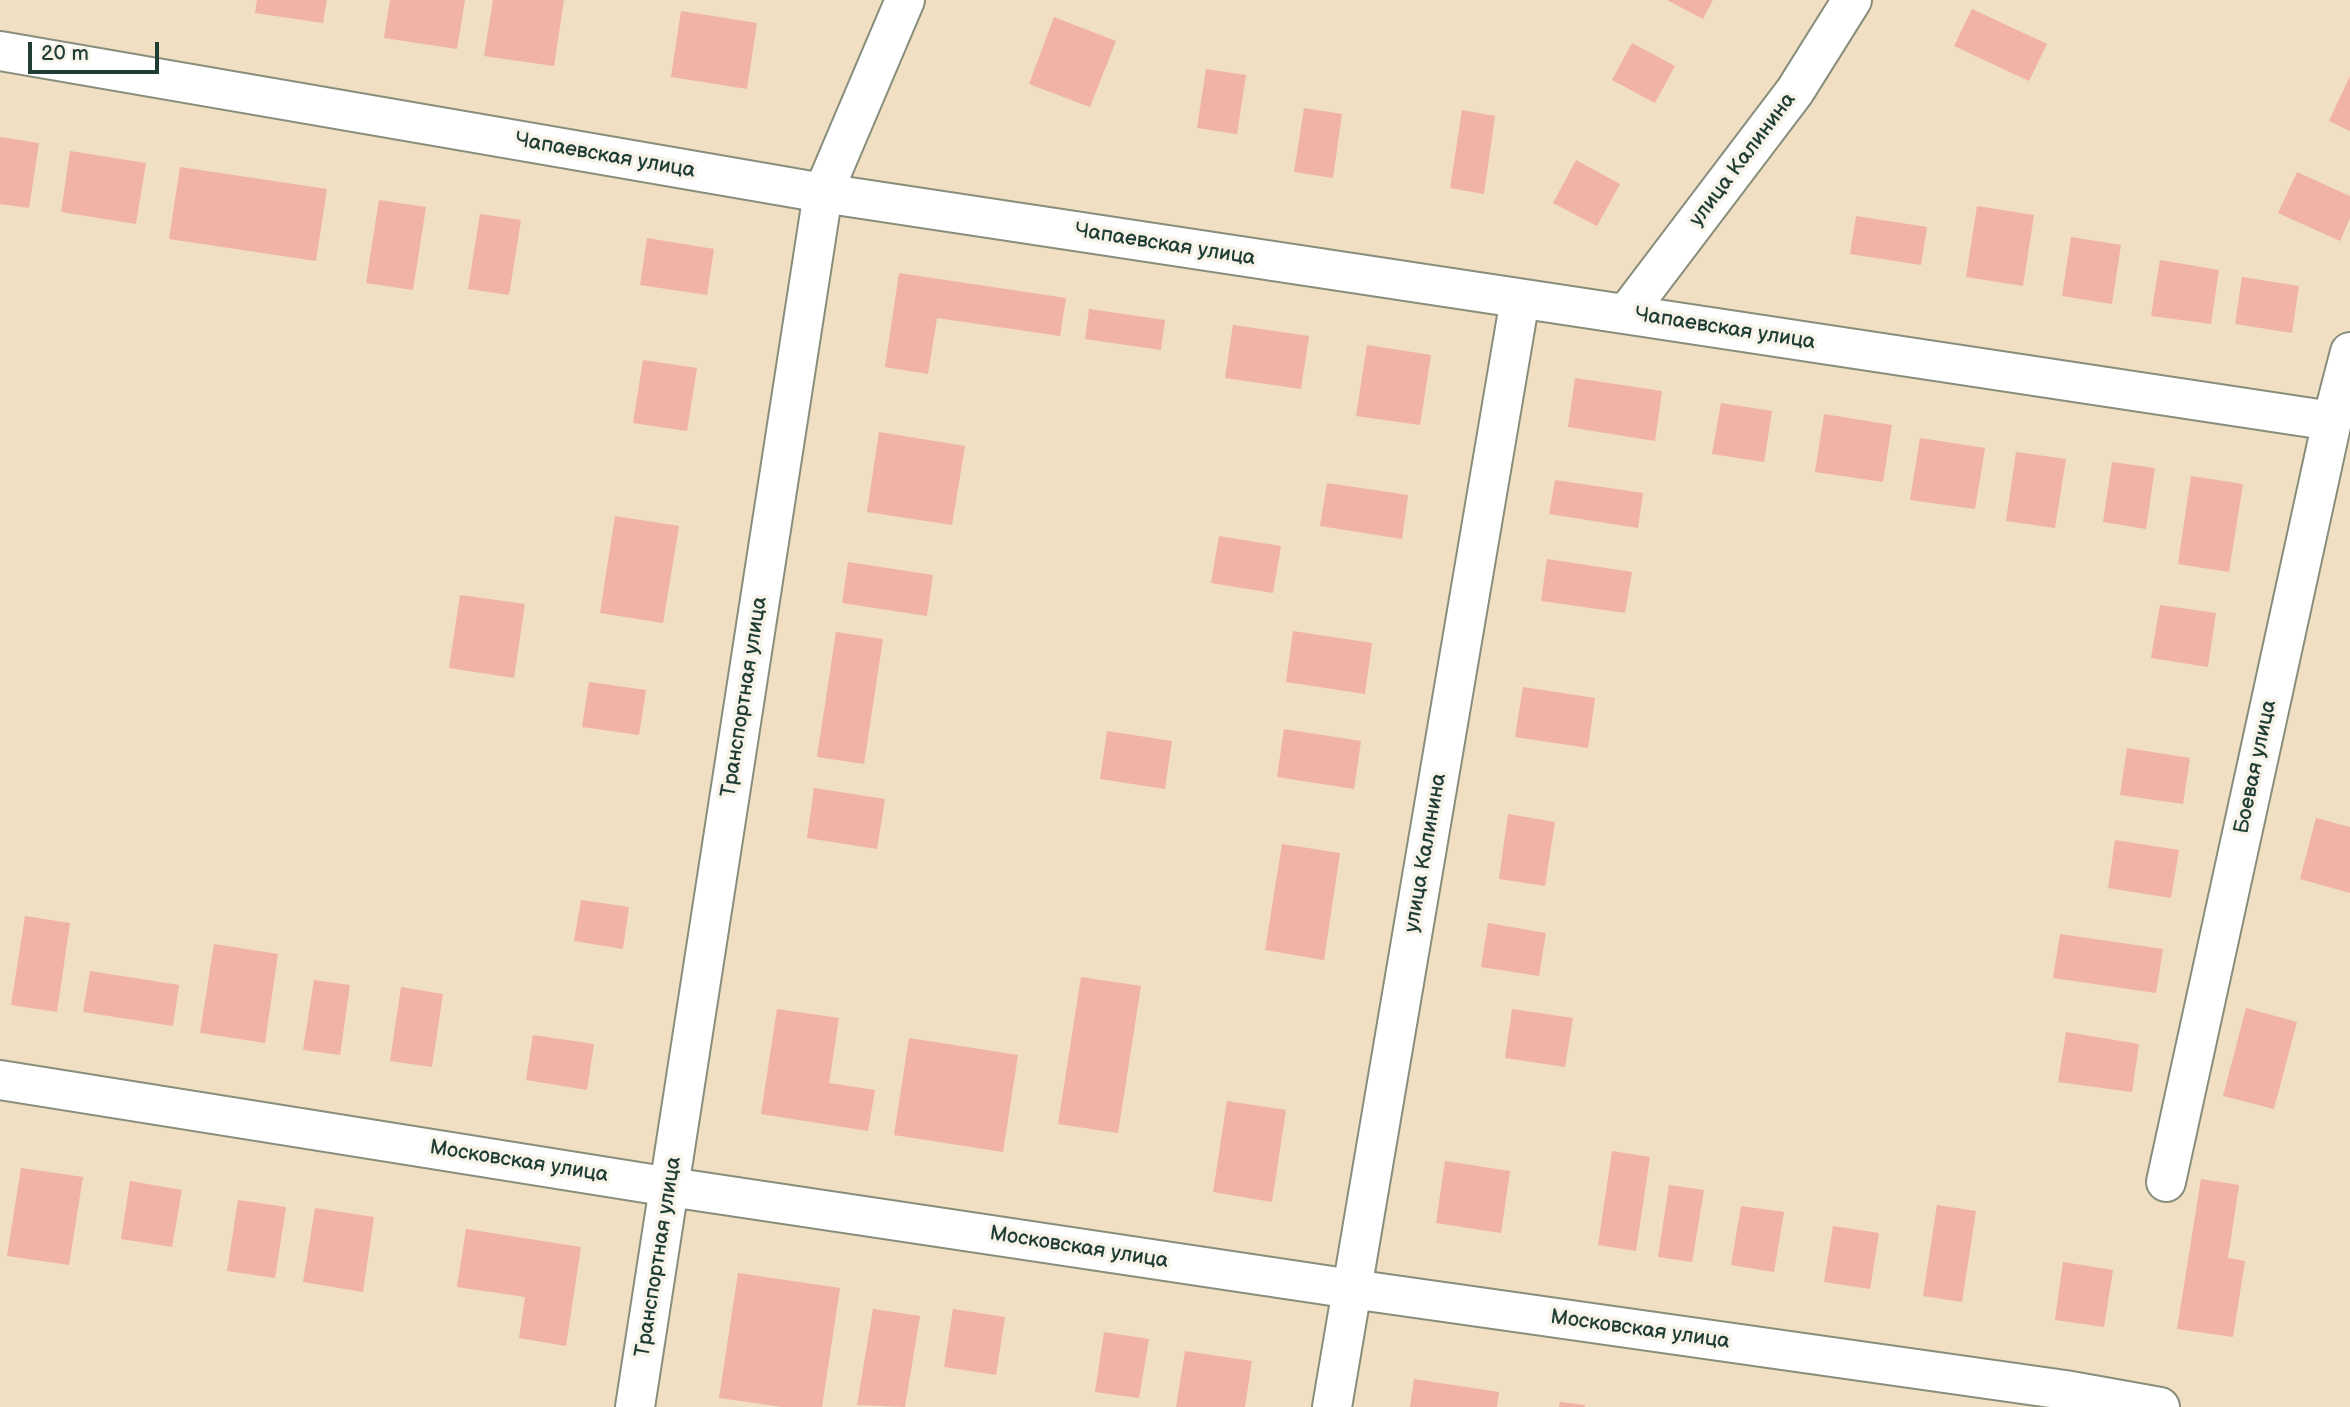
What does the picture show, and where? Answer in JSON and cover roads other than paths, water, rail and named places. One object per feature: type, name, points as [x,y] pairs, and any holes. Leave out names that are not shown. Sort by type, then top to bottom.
[{"type":"street","name":"Транспортная улица","points":[[635,1407],[823,193],[905,0]]},
{"type":"street","name":"улица Калинина","points":[[1626,314],[1795,91],[1852,0]]},
{"type":"street","name":"Чапаевская улица","points":[[0,51],[823,193],[2332,421]]},
{"type":"street","name":"улица Калинина","points":[[1332,1407],[1520,299]]},
{"type":"street","name":"Боевая улица","points":[[2166,1182],[2332,421],[2350,352]]},
{"type":"street","name":"Московская улица","points":[[0,1080],[670,1186],[2063,1398],[2160,1407]]}]
